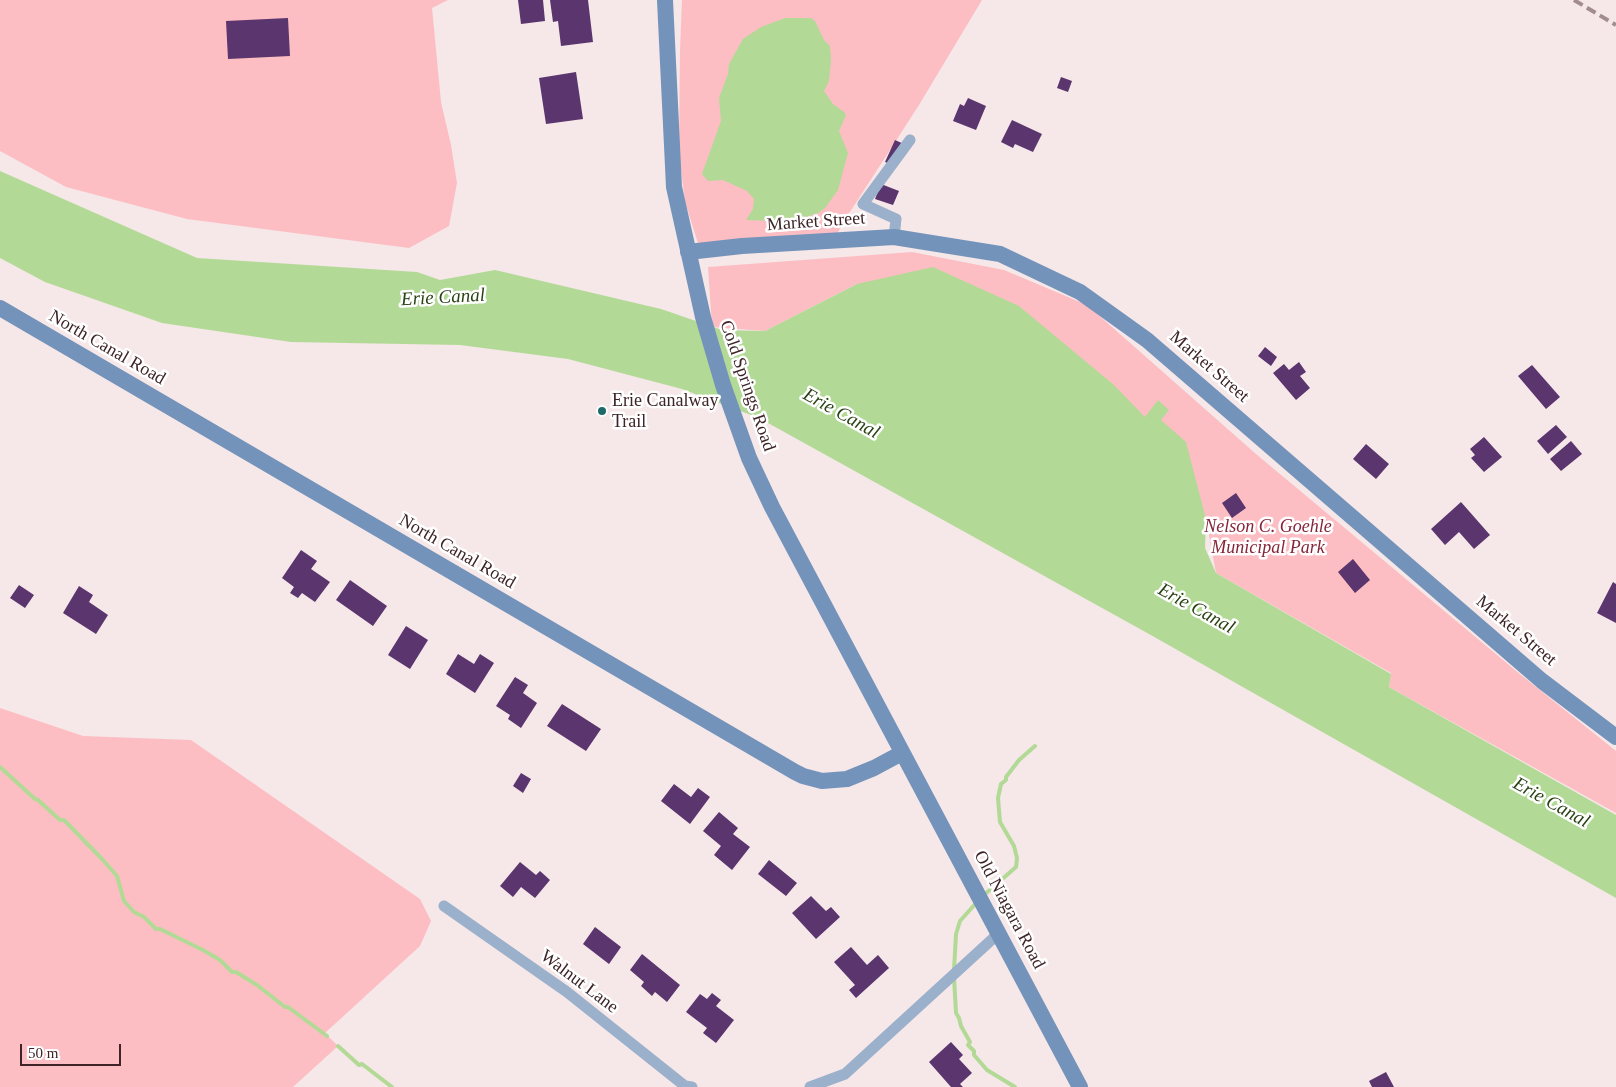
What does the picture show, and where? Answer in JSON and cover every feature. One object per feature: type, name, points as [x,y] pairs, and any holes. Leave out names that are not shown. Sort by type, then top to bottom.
[{"type":"street","name":"Cold Springs Road","points":[[665,0],[674,187],[693,278],[723,385],[749,458],[772,507],[902,753]]},
{"type":"street","points":[[894,237],[896,219],[863,204],[910,140]]},
{"type":"street","name":"Market Street","points":[[688,252],[742,246],[894,237],[1000,254],[1080,292],[1147,340],[1542,681],[1616,737]]},
{"type":"street","name":"North Canal Road","points":[[0,308],[794,772],[822,781],[847,779],[874,768],[902,753]]},
{"type":"street","name":"Old Niagara Road","points":[[902,753],[1080,1087]]},
{"type":"street","name":"Walnut Lane","points":[[444,906],[567,992],[685,1086],[692,1087]]},
{"type":"street","points":[[810,1087],[845,1074],[999,933]]},
{"type":"green space","points":[[0,0],[448,0],[432,8],[441,102],[457,183],[449,226],[409,248],[187,219],[66,187],[0,151]]},
{"type":"green space","points":[[682,0],[982,0],[919,105],[833,241],[698,243],[685,202],[679,153]]},
{"type":"green space","name":"Nelson C. Goehle Municipal Park","points":[[912,252],[1004,270],[1087,305],[1256,454],[1521,675],[1616,751],[1616,813],[1389,687],[1391,673],[1216,573],[1206,519],[857,284],[765,331],[712,327],[708,267]]},
{"type":"green space","points":[[0,708],[83,736],[191,740],[420,899],[431,921],[420,946],[325,1033],[338,1046],[293,1087],[0,1087]]},
{"type":"water","points":[[785,18],[811,18],[815,21],[824,40],[830,46],[829,81],[824,91],[833,104],[846,115],[839,131],[848,153],[838,190],[825,208],[818,213],[803,218],[777,221],[746,220],[753,209],[754,199],[747,191],[723,180],[708,181],[702,174],[721,121],[719,98],[728,74],[729,64],[743,39],[761,27]]},
{"type":"water","name":"Erie Canal","points":[[0,171],[197,258],[417,272],[440,280],[495,270],[661,309],[722,330],[765,331],[857,284],[933,267],[1019,306],[1114,385],[1145,417],[1158,400],[1169,410],[1161,420],[1186,442],[1206,519],[1205,548],[1216,573],[1391,674],[1389,687],[1616,815],[1616,898],[1149,634],[759,418],[682,389],[568,359],[460,345],[291,342],[162,323],[45,282],[0,258]]},
{"type":"building","points":[[518,0],[543,0],[545,21],[521,24]]},
{"type":"building","points":[[550,0],[588,0],[593,42],[561,46],[558,21],[553,22]]},
{"type":"building","points":[[288,18],[290,56],[228,59],[226,21]]},
{"type":"building","points":[[576,72],[583,119],[546,124],[539,78]]},
{"type":"building","points":[[1061,77],[1072,81],[1068,92],[1057,88]]},
{"type":"building","points":[[968,98],[986,106],[976,130],[953,121],[960,104],[964,106]]},
{"type":"building","points":[[1012,120],[1042,134],[1033,152],[1015,144],[1013,148],[1001,142]]},
{"type":"building","points":[[895,140],[906,145],[896,167],[885,162]]},
{"type":"building","points":[[881,184],[899,191],[893,205],[875,199]]},
{"type":"building","points":[[1265,347],[1277,357],[1271,366],[1258,356]]},
{"type":"building","points":[[1299,362],[1306,372],[1300,376],[1310,388],[1296,400],[1273,373],[1284,364],[1289,370]]},
{"type":"building","points":[[1532,365],[1560,397],[1546,409],[1518,376]]},
{"type":"building","points":[[1556,425],[1567,437],[1548,454],[1537,441]]},
{"type":"building","points":[[1484,437],[1502,457],[1484,472],[1471,458],[1475,455],[1470,449]]},
{"type":"building","points":[[1571,441],[1582,454],[1561,471],[1550,459]]},
{"type":"building","points":[[1366,444],[1389,464],[1376,479],[1353,459]]},
{"type":"building","points":[[1236,493],[1246,508],[1232,518],[1222,503]]},
{"type":"building","points":[[1461,502],[1490,535],[1474,549],[1459,532],[1445,545],[1431,529]]},
{"type":"building","points":[[301,550],[317,561],[311,569],[330,582],[315,602],[302,593],[298,598],[290,593],[294,587],[282,578]]},
{"type":"building","points":[[1353,559],[1370,580],[1355,593],[1338,572]]},
{"type":"building","points":[[350,580],[387,606],[373,626],[336,600]]},
{"type":"building","points":[[1613,582],[1616,584],[1616,623],[1597,613]]},
{"type":"building","points":[[19,585],[34,595],[25,608],[10,598]]},
{"type":"building","points":[[79,586],[93,595],[89,602],[108,615],[96,634],[63,613]]},
{"type":"building","points":[[406,626],[428,640],[410,669],[388,655]]},
{"type":"building","points":[[458,654],[474,664],[480,654],[494,663],[475,693],[446,674]]},
{"type":"building","points":[[515,677],[528,685],[523,693],[537,703],[521,728],[508,719],[510,715],[496,706]]},
{"type":"building","points":[[562,704],[601,729],[586,751],[547,726]]},
{"type":"building","points":[[521,773],[531,779],[523,793],[513,786]]},
{"type":"building","points":[[674,784],[691,797],[698,788],[710,797],[690,824],[661,801]]},
{"type":"building","points":[[719,812],[738,828],[733,834],[750,847],[732,870],[714,855],[721,846],[703,831]]},
{"type":"building","points":[[769,860],[797,883],[786,896],[758,874]]},
{"type":"building","points":[[520,862],[536,875],[540,871],[550,880],[535,898],[521,887],[513,897],[500,886]]},
{"type":"building","points":[[811,896],[826,911],[831,907],[840,917],[816,939],[792,913]]},
{"type":"building","points":[[595,927],[621,947],[609,964],[583,944]]},
{"type":"building","points":[[851,947],[867,965],[878,955],[889,968],[856,998],[849,990],[855,985],[834,962]]},
{"type":"building","points":[[642,954],[680,985],[667,1002],[655,992],[652,996],[641,986],[644,982],[630,970]]},
{"type":"building","points":[[712,993],[721,1000],[716,1006],[734,1020],[716,1043],[703,1033],[707,1028],[686,1012],[700,994],[707,999]]},
{"type":"building","points":[[951,1042],[963,1055],[959,1059],[972,1073],[960,1084],[963,1087],[951,1087],[929,1062]]},
{"type":"building","points":[[1386,1072],[1394,1087],[1372,1087],[1369,1081]]},
{"type":"waterway","points":[[984,895],[1016,867],[1017,858],[1014,846],[1000,822],[998,798],[1001,784],[1006,780],[1006,777],[1019,760],[1035,746]]},
{"type":"waterway","points":[[0,767],[60,820],[64,820],[102,859],[117,876],[124,901],[134,912],[144,917],[156,929],[160,929],[220,960],[232,972],[236,972],[257,985],[327,1036]]},
{"type":"waterway","points":[[954,970],[956,934],[960,921],[977,902]]},
{"type":"waterway","points":[[954,977],[956,1013],[970,1042],[968,1045],[987,1070],[1015,1087]]},
{"type":"waterway","points":[[338,1046],[359,1065],[362,1064],[392,1087]]},
{"type":"railway","points":[[1574,0],[1616,25]]},
{"type":"place","name":"Erie Canalway Trail","points":[[602,411]]}]
